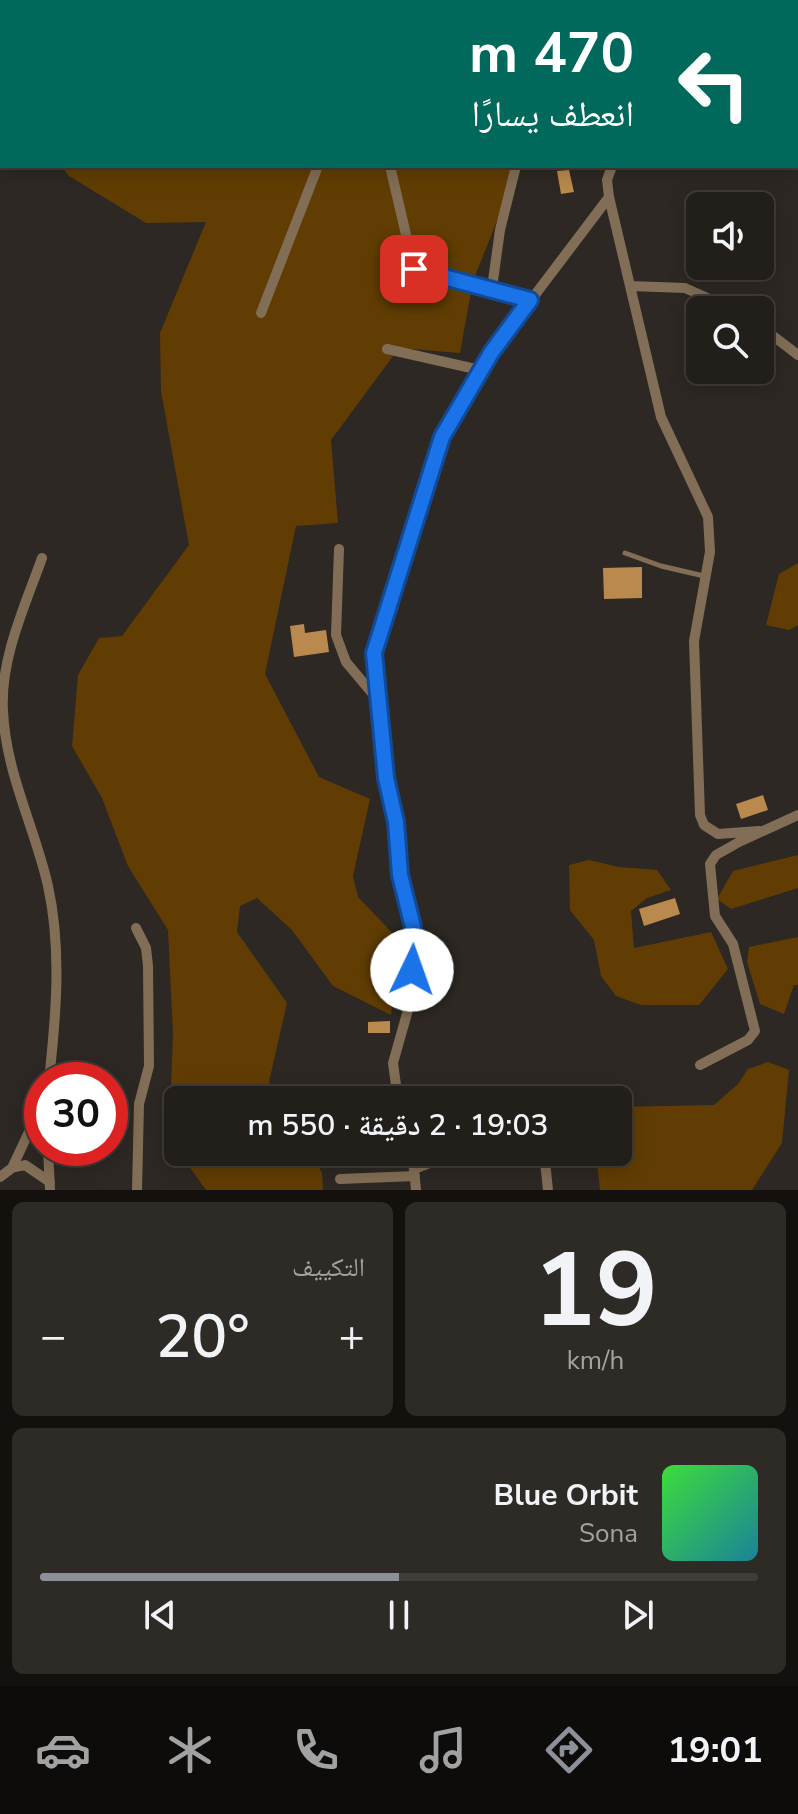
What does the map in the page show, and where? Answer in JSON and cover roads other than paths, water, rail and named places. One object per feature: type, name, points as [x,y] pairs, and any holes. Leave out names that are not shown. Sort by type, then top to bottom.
[{"type":"street","points":[[261,313],[317,168]]},
{"type":"street","points":[[390,168],[414,269],[530,300]]},
{"type":"street","points":[[492,288],[500,230],[516,168]]},
{"type":"street","points":[[611,168],[607,180],[609,197],[661,417],[708,517],[711,538],[694,641],[700,815],[704,825],[718,834],[759,831]]},
{"type":"street","points":[[396,1086],[393,1063],[408,1010],[413,927],[400,875],[396,822],[386,778],[374,653],[434,455],[480,370],[609,197]]},
{"type":"street","points":[[630,286],[685,288],[703,296]]},
{"type":"street","points":[[774,337],[798,355]]},
{"type":"street","points":[[387,349],[480,370]]},
{"type":"street","points":[[339,549],[336,635],[346,662],[381,705]]},
{"type":"street","points":[[42,558],[5,672],[2,710],[9,756],[48,887],[55,935],[56,981],[50,1062]]},
{"type":"street","points":[[700,1065],[748,1040],[755,1031],[733,944],[715,916],[709,873],[716,855],[759,831],[798,815]]},
{"type":"street","points":[[136,928],[146,948],[148,966],[149,1052],[139,1104],[137,1190]]},
{"type":"street","points":[[12,1168],[24,1142]]},
{"type":"street","points":[[0,1177],[12,1168],[25,1165],[50,1186]]},
{"type":"street","points":[[49,1166],[50,1186]]},
{"type":"street","points":[[413,1166],[416,1190]]},
{"type":"street","points":[[340,1179],[415,1173],[429,1166]]},
{"type":"street","points":[[545,1166],[548,1190]]},
{"type":"lane","points":[[625,553],[661,566],[706,576]]}]
